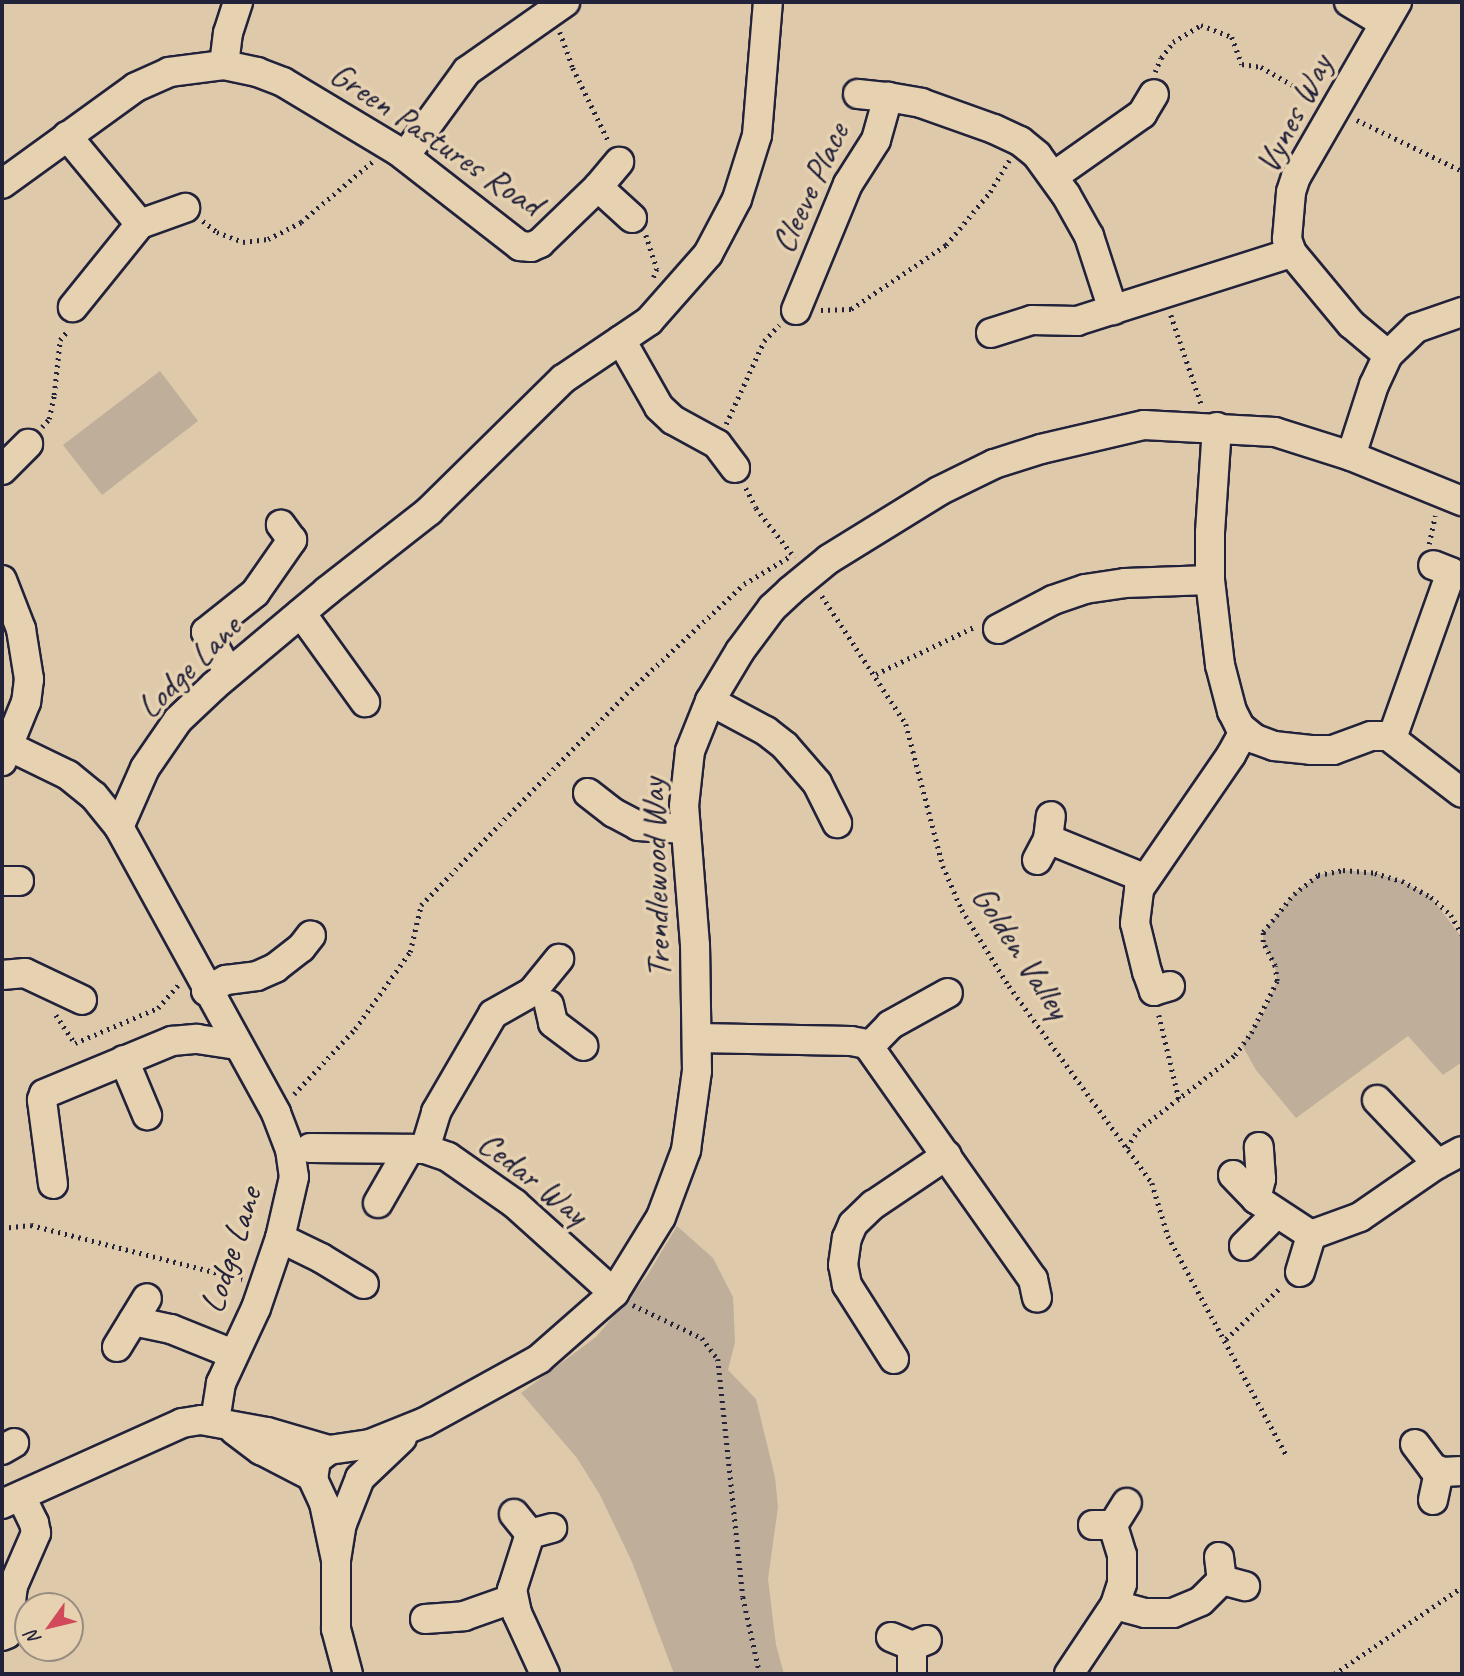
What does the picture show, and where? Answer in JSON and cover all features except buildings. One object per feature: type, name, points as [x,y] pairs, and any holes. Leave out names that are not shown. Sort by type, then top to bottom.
[{"type":"street","points":[[224,65],[228,33],[238,2]]},
{"type":"street","name":"Lodge Lane","points":[[221,1423],[221,1383],[264,1285],[280,1238],[294,1177],[290,1149],[276,1113],[206,991],[119,827],[145,768],[178,720],[301,613],[429,511],[563,379],[649,321],[670,301],[708,254],[737,199],[757,135],[768,2]]},
{"type":"street","points":[[1349,2],[1390,12]]},
{"type":"street","points":[[397,151],[467,71],[559,5]]},
{"type":"street","name":"Vynes Way","points":[[1292,253],[1287,239],[1293,184],[1390,12]]},
{"type":"street","name":"Green Pastures Road","points":[[2,184],[136,87],[160,75],[224,65],[257,72],[283,82],[397,151],[510,242],[524,247],[540,243],[598,187],[619,162]]},
{"type":"street","name":"Cleeve Place","points":[[858,94],[921,103],[1020,141],[1054,176],[1088,236],[1113,310]]},
{"type":"street","name":"Cleeve Place","points":[[796,310],[848,184],[876,141],[888,97]]},
{"type":"street","points":[[1054,176],[1151,111]]},
{"type":"street","points":[[67,136],[140,224]]},
{"type":"street","name":"Green Pastures Road","points":[[598,187],[632,218]]},
{"type":"street","points":[[73,315],[140,224],[185,208]]},
{"type":"street","points":[[991,333],[1032,320],[1077,321],[1292,253],[1351,324],[1388,355]]},
{"type":"street","points":[[1351,456],[1374,385],[1388,355],[1416,328],[1462,312]]},
{"type":"street","points":[[621,340],[659,407],[673,420],[717,444],[735,467]]},
{"type":"street","name":"Trendlewood Way","points":[[425,1422],[538,1359],[614,1293],[640,1256],[677,1178],[692,1117],[698,1038],[695,945],[685,828],[687,767],[695,733],[710,701],[755,629],[801,565],[994,464],[1041,449],[1144,425],[1275,432],[1351,456],[1452,496]]},
{"type":"street","points":[[1213,427],[1210,580],[1220,665],[1232,711],[1244,732],[1273,746],[1323,751],[1371,736],[1392,738],[1462,793]]},
{"type":"street","points":[[2,470],[28,444]]},
{"type":"street","points":[[229,673],[206,632],[255,593],[292,540],[281,525]]},
{"type":"street","points":[[1392,738],[1451,572],[1433,565]]},
{"type":"street","points":[[2,580],[19,621],[29,679],[26,702],[4,750],[44,761],[81,785],[119,827]]},
{"type":"street","points":[[996,629],[1054,600],[1085,589],[1125,583],[1210,580]]},
{"type":"street","points":[[301,613],[365,702]]},
{"type":"street","points":[[710,701],[766,731],[785,746],[838,806]]},
{"type":"street","points":[[1162,988],[1135,923],[1137,897],[1144,878],[1231,755],[1244,732]]},
{"type":"street","points":[[604,796],[642,827],[685,828]]},
{"type":"street","points":[[1045,838],[1144,878]]},
{"type":"street","points":[[206,991],[230,979],[260,975],[298,943]]},
{"type":"street","points":[[559,959],[547,1003],[554,1023],[583,1046]]},
{"type":"street","points":[[2,975],[17,972],[33,976],[82,1000]]},
{"type":"street","points":[[378,1203],[417,1149],[493,1014],[547,1003]]},
{"type":"street","points":[[869,1047],[890,1026],[939,1005]]},
{"type":"street","points":[[698,1038],[851,1041],[869,1047],[1041,1281]]},
{"type":"street","points":[[53,1184],[43,1096],[124,1060],[181,1040],[237,1045]]},
{"type":"street","points":[[124,1060],[148,1115]]},
{"type":"street","points":[[1244,1246],[1283,1217],[1360,1217],[1450,1157],[1377,1100]]},
{"type":"street","points":[[1259,1147],[1261,1178],[1283,1217],[1300,1272]]},
{"type":"street","name":"Cedar Way","points":[[310,1148],[417,1149],[448,1157],[514,1203],[614,1293]]},
{"type":"street","points":[[882,1355],[846,1285],[843,1265],[847,1238],[853,1224],[867,1210],[947,1155]]},
{"type":"street","points":[[1233,1175],[1283,1217]]},
{"type":"street","points":[[280,1238],[321,1258],[364,1284]]},
{"type":"street","name":"Lodge Lane","points":[[117,1347],[140,1310],[171,1329],[233,1354]]},
{"type":"street","points":[[336,1560],[324,1503],[315,1482],[316,1460],[335,1450],[370,1444],[425,1422]]},
{"type":"street","points":[[221,1423],[315,1482],[329,1496],[337,1497],[358,1483],[391,1447],[425,1422]]},
{"type":"street","points":[[2,1636],[6,1634],[13,1586],[36,1533],[34,1523],[8,1503],[182,1423],[221,1423],[353,1455],[358,1463],[358,1483],[342,1524],[336,1560],[336,1629],[348,1674]]},
{"type":"street","points":[[1415,1444],[1430,1466],[1450,1471],[1433,1500]]},
{"type":"street","points":[[1069,1674],[1115,1605],[1122,1584],[1123,1564],[1111,1517]]},
{"type":"street","points":[[532,1525],[515,1574],[512,1600],[545,1674]]},
{"type":"street","points":[[1115,1605],[1145,1613],[1172,1613],[1201,1601],[1228,1575]]},
{"type":"street","points":[[443,1624],[512,1600]]},
{"type":"street","points":[[910,1641],[912,1674]]},
{"type":"path","points":[[559,5],[573,68],[619,162]]},
{"type":"path","points":[[1151,111],[1156,68],[1166,49],[1183,34],[1201,25],[1232,37],[1242,64],[1261,67],[1334,109],[1462,171]]},
{"type":"path","points":[[717,444],[764,341],[796,310],[851,309],[946,245],[990,192],[1020,141]]},
{"type":"path","points":[[185,208],[217,232],[243,242],[268,239],[301,222],[397,151]]},
{"type":"path","points":[[632,218],[648,238],[657,269],[646,298],[649,321]]},
{"type":"path","points":[[1164,294],[1213,427]]},
{"type":"path","points":[[28,444],[49,419],[60,340],[73,315]]},
{"type":"path","name":"Golden Valley","points":[[735,467],[756,508],[801,565],[876,674],[909,733],[943,866],[962,910],[1009,986],[1152,1183],[1168,1237],[1226,1339],[1287,1456]]},
{"type":"path","points":[[1433,565],[1428,539],[1452,496]]},
{"type":"path","points":[[276,1113],[355,1029],[410,952],[421,905],[635,685],[744,583],[801,565]]},
{"type":"path","points":[[876,674],[981,624],[996,629]]},
{"type":"path","points":[[1127,1148],[1138,1130],[1235,1055],[1251,1033],[1277,981],[1275,966],[1263,942],[1263,932],[1294,894],[1318,875],[1343,870],[1375,873],[1402,881],[1431,897],[1451,915],[1462,934]]},
{"type":"path","points":[[1162,988],[1179,1099]]},
{"type":"path","points":[[2,1228],[31,1225],[264,1285]]},
{"type":"path","points":[[1226,1339],[1300,1272]]},
{"type":"path","points":[[614,1293],[702,1338],[719,1359],[743,1597],[761,1674]]},
{"type":"path","points":[[1334,1674],[1462,1587]]},
{"type":"shaded area","points":[[160,371],[198,421],[102,495],[63,445]]},
{"type":"shaded area","points":[[1343,870],[1375,873],[1402,881],[1431,897],[1462,938],[1462,1062],[1443,1075],[1408,1036],[1296,1118],[1256,1070],[1242,1045],[1264,1012],[1277,981],[1275,966],[1263,942],[1263,932],[1294,894],[1318,875]]},
{"type":"shaded area","points":[[677,1226],[713,1258],[733,1297],[735,1342],[728,1370],[756,1399],[775,1477],[778,1507],[768,1579],[776,1645],[784,1674],[674,1674],[632,1562],[600,1495],[577,1458],[521,1393],[596,1337],[647,1276]]}]
